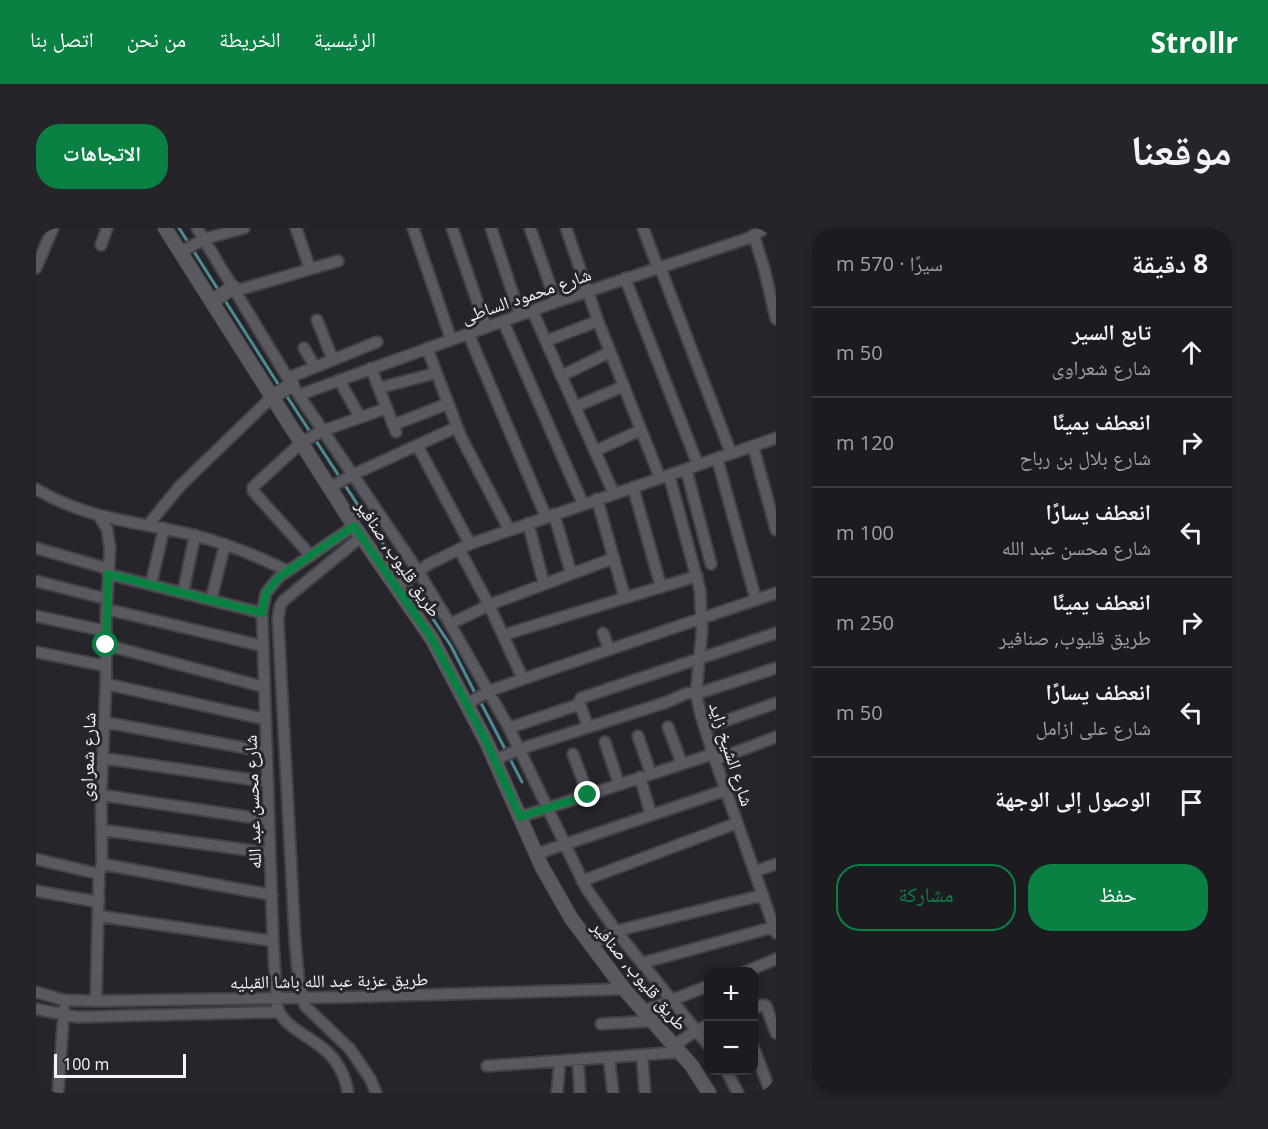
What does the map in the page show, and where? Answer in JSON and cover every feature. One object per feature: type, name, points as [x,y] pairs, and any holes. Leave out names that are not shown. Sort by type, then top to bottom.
[{"type":"street","points":[[36,268],[53,228]]},
{"type":"street","points":[[100,245],[107,228]]},
{"type":"street","name":"طريق قليوب, صنافير","points":[[165,228],[358,531],[432,639],[495,760],[555,892],[590,945],[624,989],[678,1049],[709,1093]]},
{"type":"street","name":"طريق قليوب, صنافير","points":[[197,228],[293,386],[418,571],[450,624],[520,749],[582,881],[616,931],[704,1040]]},
{"type":"street","points":[[181,252],[204,239],[244,228]]},
{"type":"street","points":[[296,228],[310,269]]},
{"type":"street","points":[[413,228],[451,339]]},
{"type":"street","points":[[452,228],[486,327]]},
{"type":"street","points":[[491,228],[520,315]]},
{"type":"street","points":[[530,228],[555,302]]},
{"type":"street","name":"شارع الشيخ زايد","points":[[566,228],[598,321],[641,430],[665,476],[697,576],[702,617],[696,694],[714,757],[737,823],[764,895],[772,907],[775,930]]},
{"type":"street","points":[[643,228],[731,453]]},
{"type":"street","name":"شارع محمود الساطى","points":[[293,386],[339,380],[555,302],[754,236],[765,228]]},
{"type":"street","points":[[754,236],[776,319]]},
{"type":"street","points":[[213,301],[234,289],[338,261]]},
{"type":"street","points":[[625,278],[698,465]]},
{"type":"street","points":[[532,310],[614,494]]},
{"type":"street","points":[[317,320],[333,360]]},
{"type":"street","points":[[503,321],[583,504]]},
{"type":"street","points":[[546,341],[598,321]]},
{"type":"street","points":[[468,333],[550,515],[571,573]]},
{"type":"street","points":[[148,525],[180,486],[273,396],[293,386],[315,367],[376,342]]},
{"type":"street","points":[[304,348],[315,367]]},
{"type":"street","points":[[427,348],[456,427],[509,529]]},
{"type":"street","points":[[561,376],[610,352]]},
{"type":"street","points":[[371,368],[394,429],[447,404]]},
{"type":"street","points":[[379,388],[436,373]]},
{"type":"street","points":[[339,380],[360,417]]},
{"type":"street","points":[[575,407],[624,386]]},
{"type":"street","points":[[311,556],[253,491],[254,486],[302,442],[322,431],[387,408]]},
{"type":"street","points":[[331,487],[351,475],[456,427]]},
{"type":"street","points":[[595,451],[641,430]]},
{"type":"street","points":[[397,587],[418,571],[470,544],[776,438]]},
{"type":"street","points":[[417,445],[470,544]]},
{"type":"street","points":[[753,446],[776,530]]},
{"type":"street","points":[[717,458],[756,600]]},
{"type":"street","points":[[686,469],[711,564]]},
{"type":"street","points":[[633,487],[661,587]]},
{"type":"street","points":[[36,489],[63,504],[99,516],[164,528],[225,544],[288,571]]},
{"type":"street","points":[[597,499],[625,598]]},
{"type":"street","name":"شارع شعراوى","points":[[96,1001],[103,722],[106,684],[106,604],[109,572],[109,538],[107,529],[99,516]]},
{"type":"street","points":[[528,523],[544,584]]},
{"type":"street","points":[[151,584],[164,528]]},
{"type":"street","points":[[358,531],[287,597],[278,612],[295,940],[302,998],[311,1013],[351,1049],[371,1080],[376,1093]]},
{"type":"street","name":"شارع محسن عبد الله","points":[[279,1012],[276,998],[273,941],[262,613],[266,593],[271,584],[311,556],[358,531]]},
{"type":"street","points":[[183,593],[195,536]]},
{"type":"street","points":[[211,600],[225,544]]},
{"type":"street","points":[[36,548],[109,572],[262,613]]},
{"type":"street","points":[[459,549],[489,605],[523,679]]},
{"type":"street","points":[[450,624],[489,605],[614,558]]},
{"type":"street","points":[[503,634],[697,576]]},
{"type":"street","points":[[36,582],[106,604],[263,646]]},
{"type":"street","points":[[467,704],[489,691],[776,593]]},
{"type":"street","points":[[36,616],[106,631]]},
{"type":"street","points":[[603,633],[609,649]]},
{"type":"street","points":[[509,728],[579,703],[581,698],[776,633]]},
{"type":"street","points":[[106,645],[264,687]]},
{"type":"street","points":[[36,652],[106,666]]},
{"type":"street","points":[[495,760],[520,749],[667,702],[683,694],[696,694],[776,668]]},
{"type":"street","points":[[106,684],[265,719]]},
{"type":"street","points":[[579,703],[588,727]]},
{"type":"street","points":[[705,728],[776,703]]},
{"type":"street","points":[[103,722],[267,752]]},
{"type":"street","points":[[668,727],[682,764]]},
{"type":"street","points":[[638,736],[651,774]]},
{"type":"street","points":[[520,817],[640,777],[776,737]]},
{"type":"street","points":[[605,742],[619,784]]},
{"type":"street","points":[[573,753],[588,795]]},
{"type":"street","points":[[102,758],[268,782]]},
{"type":"street","points":[[640,777],[651,815]]},
{"type":"street","points":[[536,854],[726,790]]},
{"type":"street","points":[[101,795],[269,820]]},
{"type":"street","points":[[582,881],[737,823]]},
{"type":"street","points":[[102,830],[270,853]]},
{"type":"street","points":[[36,860],[272,895]]},
{"type":"street","points":[[756,872],[776,864]]},
{"type":"street","points":[[36,891],[99,902]]},
{"type":"street","points":[[590,945],[616,931],[764,895]]},
{"type":"street","points":[[98,916],[273,941]]},
{"type":"street","points":[[642,963],[775,930]]},
{"type":"street","points":[[757,967],[776,959]]},
{"type":"street","points":[[601,1024],[649,1016],[671,1000],[704,988]]},
{"type":"street","name":"طريق عزبة عبد الله باشا القبليه","points":[[36,992],[64,1000],[96,1001],[624,989]]},
{"type":"street","points":[[58,1093],[64,1000]]},
{"type":"street","points":[[758,1006],[763,1005],[766,1007],[776,1033]]},
{"type":"street","points":[[36,1009],[63,1016],[94,1017],[279,1012],[298,1031],[332,1056],[345,1079],[348,1093]]},
{"type":"street","points":[[487,1066],[609,1058],[678,1049],[697,1030],[704,1027]]},
{"type":"street","points":[[642,1055],[645,1093]]},
{"type":"street","points":[[609,1058],[613,1093]]},
{"type":"street","points":[[578,1060],[580,1093]]},
{"type":"street","points":[[758,1060],[772,1089]]},
{"type":"street","points":[[557,1093],[560,1061]]},
{"type":"street","points":[[728,1075],[738,1093]]},
{"type":"waterway","points":[[179,228],[219,291]]},
{"type":"waterway","points":[[224,299],[280,387]]},
{"type":"waterway","points":[[286,395],[405,577]]},
{"type":"waterway","points":[[409,583],[451,646],[476,695]]},
{"type":"waterway","points":[[480,701],[506,751]]},
{"type":"waterway","points":[[509,757],[522,782]]},
{"type":"route","points":[[106,645],[108,574],[262,613],[266,593],[271,584],[354,526],[432,639],[486,741],[520,817],[588,795]]}]
